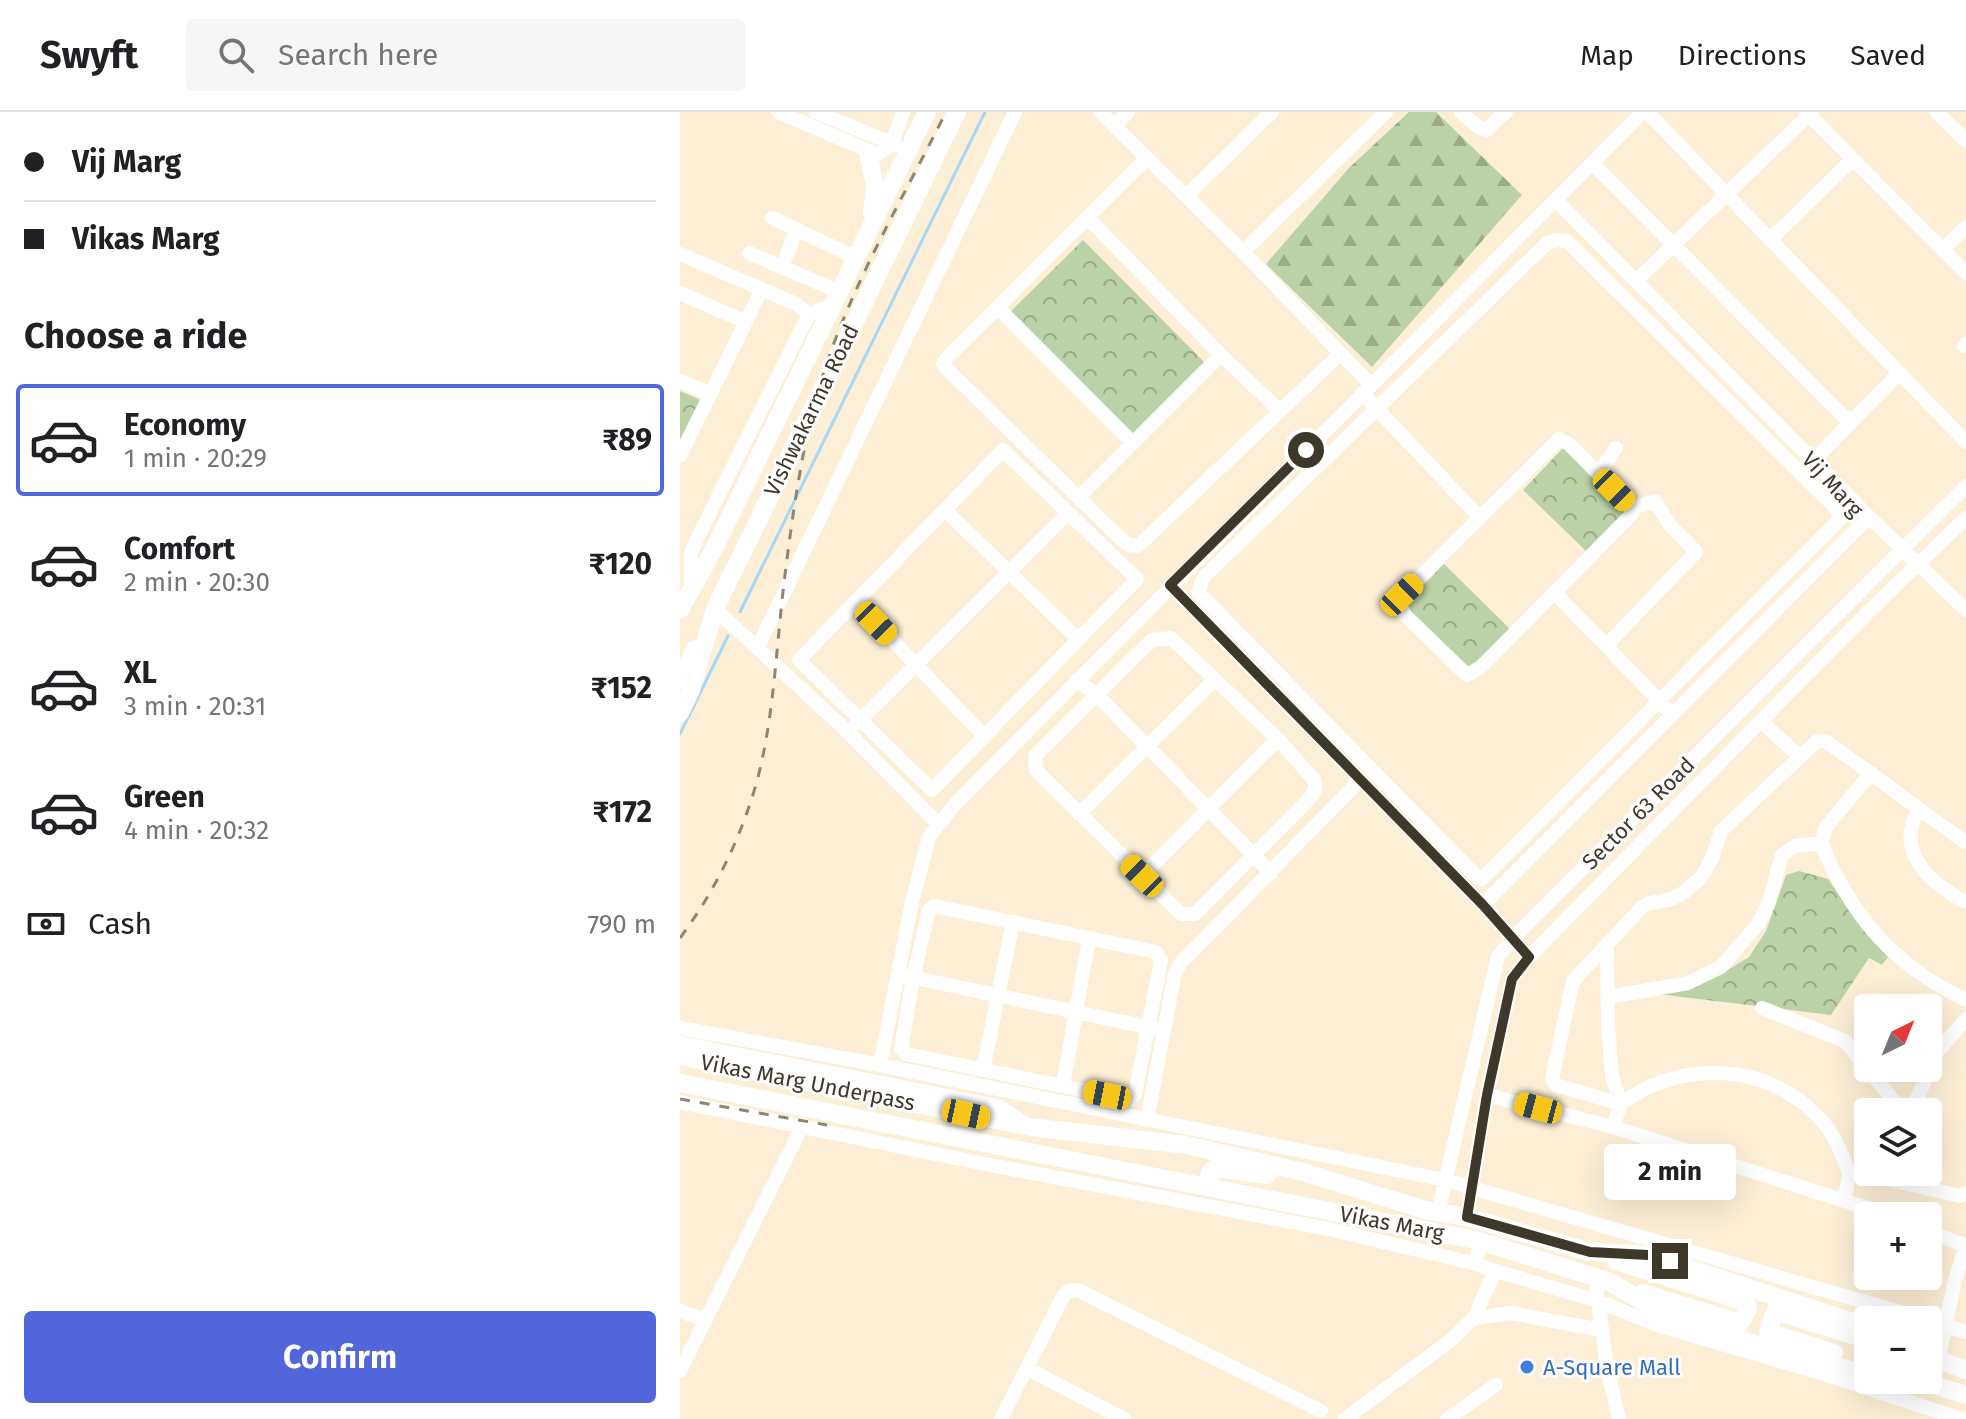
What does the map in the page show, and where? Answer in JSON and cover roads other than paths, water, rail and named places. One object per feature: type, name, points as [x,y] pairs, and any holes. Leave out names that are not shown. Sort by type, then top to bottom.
[{"type":"main road","name":"Vishwakarma Road","points":[[680,610],[692,592],[927,112]]},
{"type":"main road","name":"Vishwakarma Road","points":[[680,713],[691,690],[713,615],[957,112]]},
{"type":"main road","points":[[861,250],[875,198],[868,152]]},
{"type":"main road","points":[[680,680],[713,615]]},
{"type":"main road","name":"Vikas Marg Underpass","points":[[680,1056],[1030,1127]]},
{"type":"main road","name":"Vikas Marg Underpass","points":[[680,1083],[994,1145]]},
{"type":"main road","name":"Vikas Marg","points":[[1030,1127],[1186,1145],[1303,1172],[1590,1252],[1648,1255],[1854,1322]]},
{"type":"main road","name":"Vikas Marg","points":[[994,1145],[1480,1241],[1602,1280],[1657,1310],[1751,1343],[1854,1371]]},
{"type":"main road","points":[[1177,1179],[1186,1145]]},
{"type":"main road","points":[[1213,1187],[1209,1178],[1215,1168],[1288,1179],[1303,1172]]},
{"type":"main road","points":[[1590,1252],[1746,1302],[1748,1309],[1740,1323],[1602,1280]]},
{"type":"main road","points":[[1854,1336],[1775,1311],[1768,1332],[1854,1360]]},
{"type":"main road","points":[[1942,1362],[1966,1370]]},
{"type":"main road","points":[[1942,1388],[1966,1395]]},
{"type":"street","points":[[778,112],[868,152],[882,153],[891,144],[903,112]]},
{"type":"street","points":[[816,112],[891,144],[910,146]]},
{"type":"street","points":[[758,647],[1015,112]]},
{"type":"street","points":[[1100,112],[1243,252],[1340,354],[1367,389],[1376,410],[1480,518]]},
{"type":"street","points":[[1115,125],[1128,112]]},
{"type":"street","points":[[1186,196],[1272,112]]},
{"type":"street","points":[[1243,252],[1386,112]]},
{"type":"street","points":[[1461,112],[1486,130],[1506,112]]},
{"type":"street","points":[[880,1065],[906,976],[929,910],[934,906],[1156,952],[1161,961],[1135,1094],[1130,1100],[906,1054],[901,1049],[906,976],[912,902],[929,837],[956,803],[1170,585],[1645,112],[1966,442]]},
{"type":"street","points":[[1937,112],[1966,141]]},
{"type":"street","points":[[1636,281],[1809,113],[1966,273]]},
{"type":"street","points":[[1147,158],[943,364],[1123,541],[1138,546],[1340,354]]},
{"type":"street","points":[[1770,240],[1853,159]]},
{"type":"street","points":[[1592,163],[1850,423]]},
{"type":"street","name":"Vij Marg","points":[[1483,905],[1869,517],[1556,200]]},
{"type":"street","points":[[772,218],[861,250]]},
{"type":"street","points":[[1088,218],[1279,410]]},
{"type":"street","points":[[1942,250],[1966,227]]},
{"type":"street","points":[[782,267],[797,229]]},
{"type":"street","points":[[1567,241],[1837,509],[1839,520],[1834,527],[1659,702],[1482,879],[1198,592],[1204,577],[1547,243],[1567,241]]},
{"type":"street","points":[[749,253],[782,267],[837,299]]},
{"type":"street","points":[[680,254],[796,304],[809,314]]},
{"type":"street","points":[[680,456],[762,289]]},
{"type":"street","points":[[680,293],[746,322]]},
{"type":"street","points":[[692,592],[691,554],[697,539],[809,314],[837,299]]},
{"type":"street","points":[[998,308],[1132,442]]},
{"type":"street","points":[[1080,496],[1221,355]]},
{"type":"street","points":[[1813,461],[1899,373]]},
{"type":"street","points":[[680,381],[711,394]]},
{"type":"street","points":[[1559,439],[1569,444],[1631,508],[1630,517],[1471,675],[1463,672],[1399,606],[1402,595],[1559,439]]},
{"type":"street","points":[[1598,474],[1616,448]]},
{"type":"street","points":[[1003,450],[1068,513],[1137,579],[932,790],[799,660],[1003,450]]},
{"type":"street","name":"Sector 63 Road","points":[[1438,1212],[1498,956],[1966,486]]},
{"type":"street","points":[[1606,646],[1696,552],[1669,524],[1655,501],[1631,508]]},
{"type":"street","points":[[945,510],[1078,639]]},
{"type":"street","points":[[848,732],[1068,513]]},
{"type":"street","points":[[1869,517],[1966,610]]},
{"type":"street","name":"Sector 63 Road","points":[[1467,1217],[1487,1095],[1512,979],[1529,957],[1761,721],[1966,518]]},
{"type":"street","points":[[1170,585],[1483,905],[1529,957]]},
{"type":"street","points":[[1555,593],[1672,715]]},
{"type":"street","points":[[856,602],[984,736]]},
{"type":"street","points":[[713,615],[758,647],[848,732],[939,825]]},
{"type":"street","points":[[1171,638],[1215,679],[1278,739],[1315,781],[1315,790],[1195,914],[1181,914],[1036,770],[1035,756],[1152,640],[1171,638]]},
{"type":"street","points":[[1079,814],[1215,679]]},
{"type":"street","points":[[1077,680],[1097,695],[1271,873]]},
{"type":"street","points":[[1761,721],[1800,757]]},
{"type":"street","points":[[1142,876],[1278,739]]},
{"type":"street","points":[[1621,1104],[1556,1085],[1552,1078],[1573,981],[1642,907],[1676,897],[1701,878],[1713,856],[1721,831],[1817,741],[1826,741],[1966,843]]},
{"type":"street","points":[[1871,773],[1826,827],[1821,843],[1835,876],[1864,921],[1904,964],[1966,1000]]},
{"type":"street","points":[[1147,1120],[1175,973],[1180,964],[1360,780]]},
{"type":"street","points":[[1919,809],[1909,834],[1915,858],[1941,886],[1966,902]]},
{"type":"street","points":[[1608,997],[1679,986],[1721,967],[1758,924],[1769,902],[1782,855],[1795,846],[1821,843]]},
{"type":"street","points":[[983,1070],[1013,922]]},
{"type":"street","points":[[1063,1086],[1089,938]]},
{"type":"street","points":[[1607,946],[1612,1076],[1621,1104]]},
{"type":"street","points":[[906,976],[1164,1030]]},
{"type":"street","points":[[1762,1008],[1845,1041],[1892,1098]]},
{"type":"street","points":[[1917,1098],[1938,1051],[1966,1019]]},
{"type":"street","points":[[680,1028],[880,1065],[1445,1180],[1879,1306]]},
{"type":"street","points":[[680,1043],[998,1106],[1030,1127]]},
{"type":"street","points":[[1613,1127],[1621,1104],[1637,1092],[1663,1081],[1719,1073],[1747,1076],[1773,1085],[1801,1101],[1825,1123],[1838,1144],[1849,1173],[1844,1200]]},
{"type":"street","points":[[1487,1095],[1613,1127],[1854,1203]]},
{"type":"street","points":[[680,1102],[1329,1229],[1476,1264],[1598,1301],[1660,1326],[1818,1372],[1961,1419]]},
{"type":"street","points":[[680,1371],[803,1125]]},
{"type":"street","points":[[990,1165],[994,1145]]},
{"type":"street","points":[[1849,1173],[1854,1173]]},
{"type":"street","points":[[1922,1186],[1960,1196],[1966,1193]]},
{"type":"street","points":[[1942,1236],[1966,1245],[1942,1336]]},
{"type":"street","points":[[1476,1264],[1480,1241]]},
{"type":"street","points":[[1345,1419],[1451,1340],[1474,1318],[1495,1271]]},
{"type":"street","points":[[1602,1280],[1598,1301],[1607,1367],[1619,1419]]},
{"type":"street","points":[[1001,1419],[1063,1296],[1069,1291],[1078,1290],[1321,1411]]},
{"type":"street","points":[[680,1311],[705,1320]]},
{"type":"street","points":[[1474,1318],[1510,1313],[1602,1330]]},
{"type":"street","points":[[1942,1324],[1966,1332]]},
{"type":"street","points":[[1026,1368],[1124,1419]]},
{"type":"street","points":[[1447,1419],[1496,1385]]},
{"type":"waterway","points":[[740,612],[985,112]]},
{"type":"waterway","points":[[680,734],[728,636]]},
{"type":"railway","points":[[680,938],[705,902],[726,863],[757,781],[771,708],[796,496],[808,431],[824,371],[871,258],[946,112]]},
{"type":"railway","points":[[680,1099],[827,1125]]},
{"type":"place","name":"A-Square Mall","points":[[1527,1367]]}]
